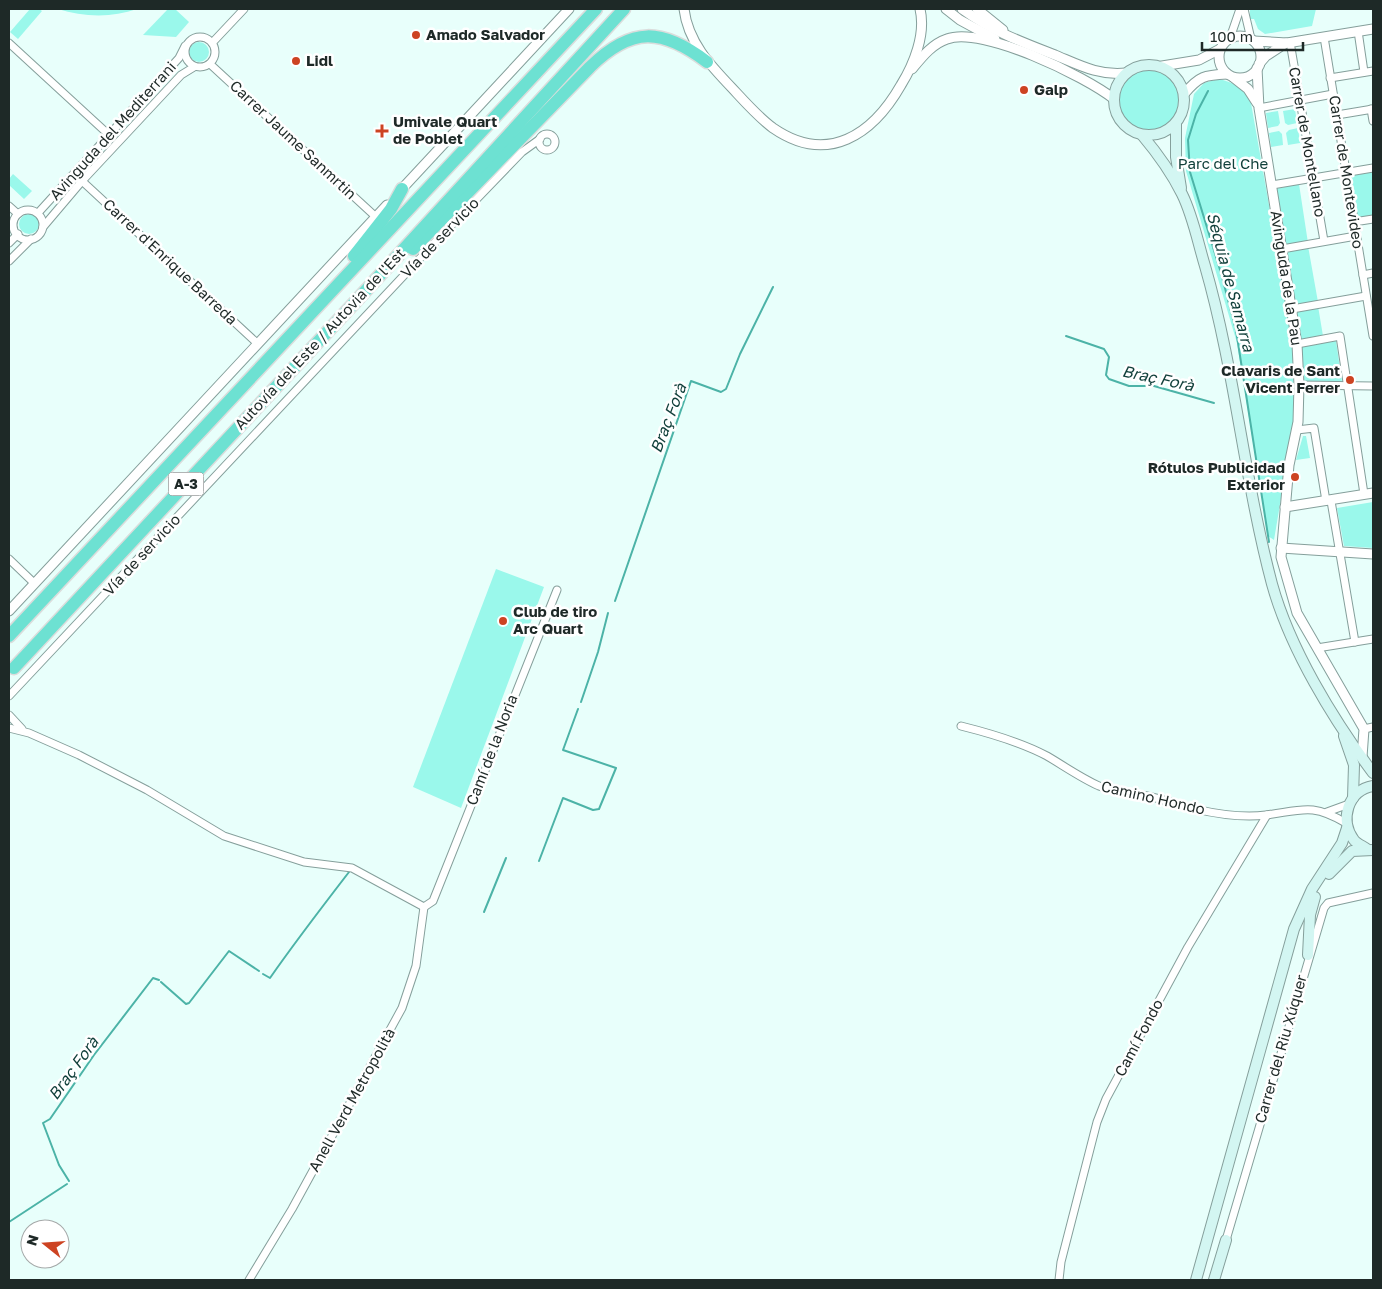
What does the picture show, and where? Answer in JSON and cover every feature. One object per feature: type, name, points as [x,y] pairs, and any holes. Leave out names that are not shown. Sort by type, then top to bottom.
[{"type":"highway","name":"Autovía del Este / Autovia de l'Est","points":[[9,636],[596,9]]},
{"type":"highway","name":"Autovía del Este / Autovia de l'Est","points":[[12,671],[358,299],[624,9]]},
{"type":"highway","points":[[358,299],[372,292],[584,74],[614,46],[638,37],[664,37],[688,47],[707,62]]},
{"type":"highway","points":[[284,341],[299,315],[364,245],[391,210],[402,189]]},
{"type":"main road","points":[[1176,123],[1161,134],[1142,135],[1130,130],[1122,123],[1117,114],[1114,99],[1119,81],[1126,73],[1143,65],[1162,66],[1180,82],[1184,94],[1183,109],[1176,123],[1176,157],[1182,194],[1217,308],[1272,585],[1284,618],[1304,662],[1336,717],[1373,773]]},
{"type":"main road","points":[[1142,135],[1163,160],[1182,194]]},
{"type":"main road","points":[[1196,1280],[1294,929],[1305,904],[1342,844],[1347,826],[1354,765],[1336,717]]},
{"type":"main road","points":[[1351,801],[1360,791],[1373,786]]},
{"type":"main road","points":[[1347,826],[1355,841],[1370,850]]},
{"type":"main road","points":[[1305,904],[1345,856],[1352,851],[1370,850]]},
{"type":"main road","points":[[1308,955],[1310,915],[1317,888]]},
{"type":"main road","points":[[1214,1280],[1226,1240]]},
{"type":"street","points":[[212,43],[244,9]]},
{"type":"street","points":[[9,611],[569,9]]},
{"type":"street","points":[[684,9],[685,21],[691,36],[707,62],[774,128],[797,140],[821,144],[843,141],[867,129],[883,113],[908,74],[937,44],[948,39],[970,36],[1021,47],[1110,75],[1126,73]]},
{"type":"street","points":[[908,74],[919,41],[920,9]]},
{"type":"street","points":[[946,9],[960,20],[1092,82],[1114,99]]},
{"type":"street","points":[[962,9],[1021,47]]},
{"type":"street","points":[[977,9],[1021,47]]},
{"type":"street","points":[[1162,66],[1199,60],[1220,49],[1230,38],[1240,9]]},
{"type":"street","points":[[1244,9],[1252,40],[1260,52],[1258,66]]},
{"type":"street","points":[[1230,38],[1237,36],[1252,40],[1289,43],[1373,29]]},
{"type":"street","points":[[1358,31],[1364,72]]},
{"type":"street","points":[[200,37],[212,43],[215,56],[210,64],[203,68],[194,67],[186,61],[185,46],[191,39],[200,37]]},
{"type":"street","name":"Carrer de Montevideo","points":[[1324,37],[1366,296],[1372,318],[1373,336]]},
{"type":"street","points":[[9,43],[108,134]]},
{"type":"street","points":[[1184,94],[1205,75],[1246,76],[1266,56],[1289,43]]},
{"type":"street","name":"Carrer de Montellano","points":[[1289,43],[1324,241]]},
{"type":"street","name":"Avinguda del Mediterrani","points":[[38,213],[179,58],[185,46]]},
{"type":"street","points":[[1220,49],[1218,58],[1221,67],[1230,75]]},
{"type":"street","name":"Carrer Jaume Sanmrtin","points":[[210,64],[376,218]]},
{"type":"street","name":"Avinguda de la Pau","points":[[1258,66],[1259,108],[1292,309],[1297,344],[1299,385],[1297,430],[1289,465],[1281,557],[1297,613],[1317,648],[1369,728],[1362,757]]},
{"type":"street","name":"Avinguda del Mediterrani","points":[[43,227],[82,181],[181,75],[194,67]]},
{"type":"street","points":[[1330,78],[1373,71]]},
{"type":"street","name":"Avinguda de la Pau","points":[[1230,75],[1248,89],[1259,108]]},
{"type":"street","points":[[1259,108],[1333,94]]},
{"type":"street","points":[[1336,115],[1372,109],[1373,121]]},
{"type":"street","points":[[522,152],[541,147],[545,150],[551,150],[555,140],[547,134],[540,139],[541,147]]},
{"type":"street","name":"Vía de servicio","points":[[9,696],[329,354],[522,152],[540,139]]},
{"type":"street","points":[[1272,184],[1373,168]]},
{"type":"street","name":"Carrer d'Enrique Barreda","points":[[82,181],[258,344]]},
{"type":"street","points":[[9,206],[18,214]]},
{"type":"street","points":[[9,261],[31,239],[39,235],[43,227],[38,213],[28,210],[18,214],[14,222],[18,234]]},
{"type":"street","points":[[1354,222],[1373,219]]},
{"type":"street","points":[[18,234],[31,239]]},
{"type":"street","points":[[9,243],[18,234]]},
{"type":"street","points":[[1282,249],[1356,236]]},
{"type":"street","points":[[1363,275],[1373,273]]},
{"type":"street","points":[[1292,309],[1366,296]]},
{"type":"street","points":[[1285,508],[1369,494],[1347,386],[1340,336],[1297,344]]},
{"type":"street","points":[[1299,385],[1373,386]]},
{"type":"street","points":[[1297,430],[1314,428],[1340,551],[1355,642]]},
{"type":"street","points":[[1281,548],[1373,554]]},
{"type":"street","points":[[9,559],[34,584]]},
{"type":"street","name":"Camí de la Noria","points":[[424,907],[433,902],[557,590]]},
{"type":"street","points":[[1317,648],[1373,639]]},
{"type":"street","points":[[9,715],[18,726],[29,733],[119,775],[224,836],[304,862],[352,868],[424,907]]},
{"type":"street","name":"Camino Hondo","points":[[961,726],[1045,755],[1097,785],[1112,790],[1149,796],[1215,812],[1267,815],[1293,809],[1327,812]]},
{"type":"street","points":[[9,728],[29,733]]},
{"type":"street","points":[[1327,812],[1351,801]]},
{"type":"street","points":[[1327,812],[1347,826]]},
{"type":"street","name":"Camí Fondo","points":[[1059,1280],[1061,1262],[1097,1122],[1106,1099],[1188,947],[1267,815]]},
{"type":"street","name":"Carrer del Riu Xúquer","points":[[1226,1240],[1308,955],[1324,908],[1328,903],[1373,893]]},
{"type":"street","name":"Anell Verd Metropolità","points":[[249,1280],[297,1201],[402,1008],[416,966],[424,907]]},
{"type":"green space","points":[[30,9],[42,11],[18,39],[10,32]]},
{"type":"green space","points":[[58,9],[137,9],[118,14],[87,15]]},
{"type":"green space","points":[[168,9],[175,9],[189,22],[176,37],[143,35]]},
{"type":"green space","points":[[1250,9],[1316,9],[1312,26],[1265,34],[1258,29],[1254,19],[1250,19]]},
{"type":"green space","points":[[199,42],[206,45],[209,52],[206,59],[199,62],[192,59],[189,52],[192,45]]},
{"type":"green space","points":[[1149,70],[1165,75],[1170,79],[1174,84],[1179,100],[1174,116],[1170,121],[1165,125],[1149,130],[1133,125],[1128,121],[1124,116],[1119,100],[1124,84],[1128,79],[1133,75]]},
{"type":"green space","name":"Parc del Che","points":[[1218,79],[1238,86],[1251,103],[1293,341],[1294,421],[1274,540],[1268,536],[1237,343],[1186,171],[1185,138],[1194,94],[1204,83]]},
{"type":"green space","points":[[1295,109],[1297,123],[1288,125],[1285,123],[1283,111]]},
{"type":"green space","points":[[1278,111],[1280,123],[1278,126],[1268,128],[1266,113]]},
{"type":"green space","points":[[1298,128],[1300,143],[1288,145],[1286,133],[1289,130]]},
{"type":"green space","points":[[1279,131],[1282,134],[1283,145],[1271,147],[1269,133]]},
{"type":"green space","points":[[1373,172],[1373,215],[1357,218],[1350,176]]},
{"type":"green space","points":[[13,174],[32,191],[24,199],[9,185],[9,179]]},
{"type":"green space","points":[[1299,184],[1308,243],[1283,247],[1285,239],[1275,189]]},
{"type":"green space","points":[[29,214],[36,217],[39,224],[36,231],[29,234],[22,231],[19,224],[22,217]]},
{"type":"green space","points":[[1308,246],[1318,302],[1294,306],[1295,300],[1287,254],[1284,250]]},
{"type":"green space","points":[[1318,306],[1323,336],[1299,340],[1294,310]]},
{"type":"green space","points":[[1336,341],[1342,382],[1301,383],[1297,344]]},
{"type":"green space","points":[[1303,436],[1306,436],[1310,458],[1296,460]]},
{"type":"green space","points":[[1373,502],[1373,548],[1344,546],[1337,508]]},
{"type":"green space","points":[[496,569],[544,587],[461,808],[413,787]]},
{"type":"waterway","name":"Séquia de Samarra","points":[[1208,91],[1196,114],[1188,140],[1190,172],[1221,273],[1236,330],[1269,542]]},
{"type":"waterway","name":"Braç Forà","points":[[615,601],[691,381],[721,392],[726,389],[740,354],[773,287]]},
{"type":"waterway","name":"Braç Forà","points":[[1066,336],[1104,349],[1109,357],[1106,375],[1109,379],[1129,386],[1154,386],[1214,403]]},
{"type":"waterway","name":"Braç Forà","points":[[581,702],[598,652],[608,613]]},
{"type":"waterway","name":"Braç Forà","points":[[539,861],[563,798],[593,810],[599,809],[616,768],[563,750],[578,709]]},
{"type":"waterway","name":"Braç Forà","points":[[484,912],[506,858]]},
{"type":"waterway","name":"Braç Forà","points":[[263,974],[270,978],[349,872]]},
{"type":"waterway","name":"Braç Forà","points":[[161,982],[186,1004],[189,1003],[229,951],[259,971]]},
{"type":"waterway","name":"Braç Forà","points":[[69,1181],[59,1165],[43,1123],[50,1119],[94,1055],[153,978],[159,980]]},
{"type":"waterway","name":"Braç Forà","points":[[9,1222],[67,1184]]},
{"type":"place","name":"Amado Salvador","points":[[416,35]]},
{"type":"place","name":"Lidl","points":[[296,61]]},
{"type":"place","name":"Galp","points":[[1024,90]]},
{"type":"place","name":"Umivale Quart de Poblet","points":[[382,131]]},
{"type":"place","name":"Clavaris de Sant Vicent Ferrer","points":[[1350,380]]},
{"type":"place","name":"Rótulos Publicidad Exterior","points":[[1295,477]]},
{"type":"place","name":"Club de tiro Arc Quart","points":[[503,621]]}]
